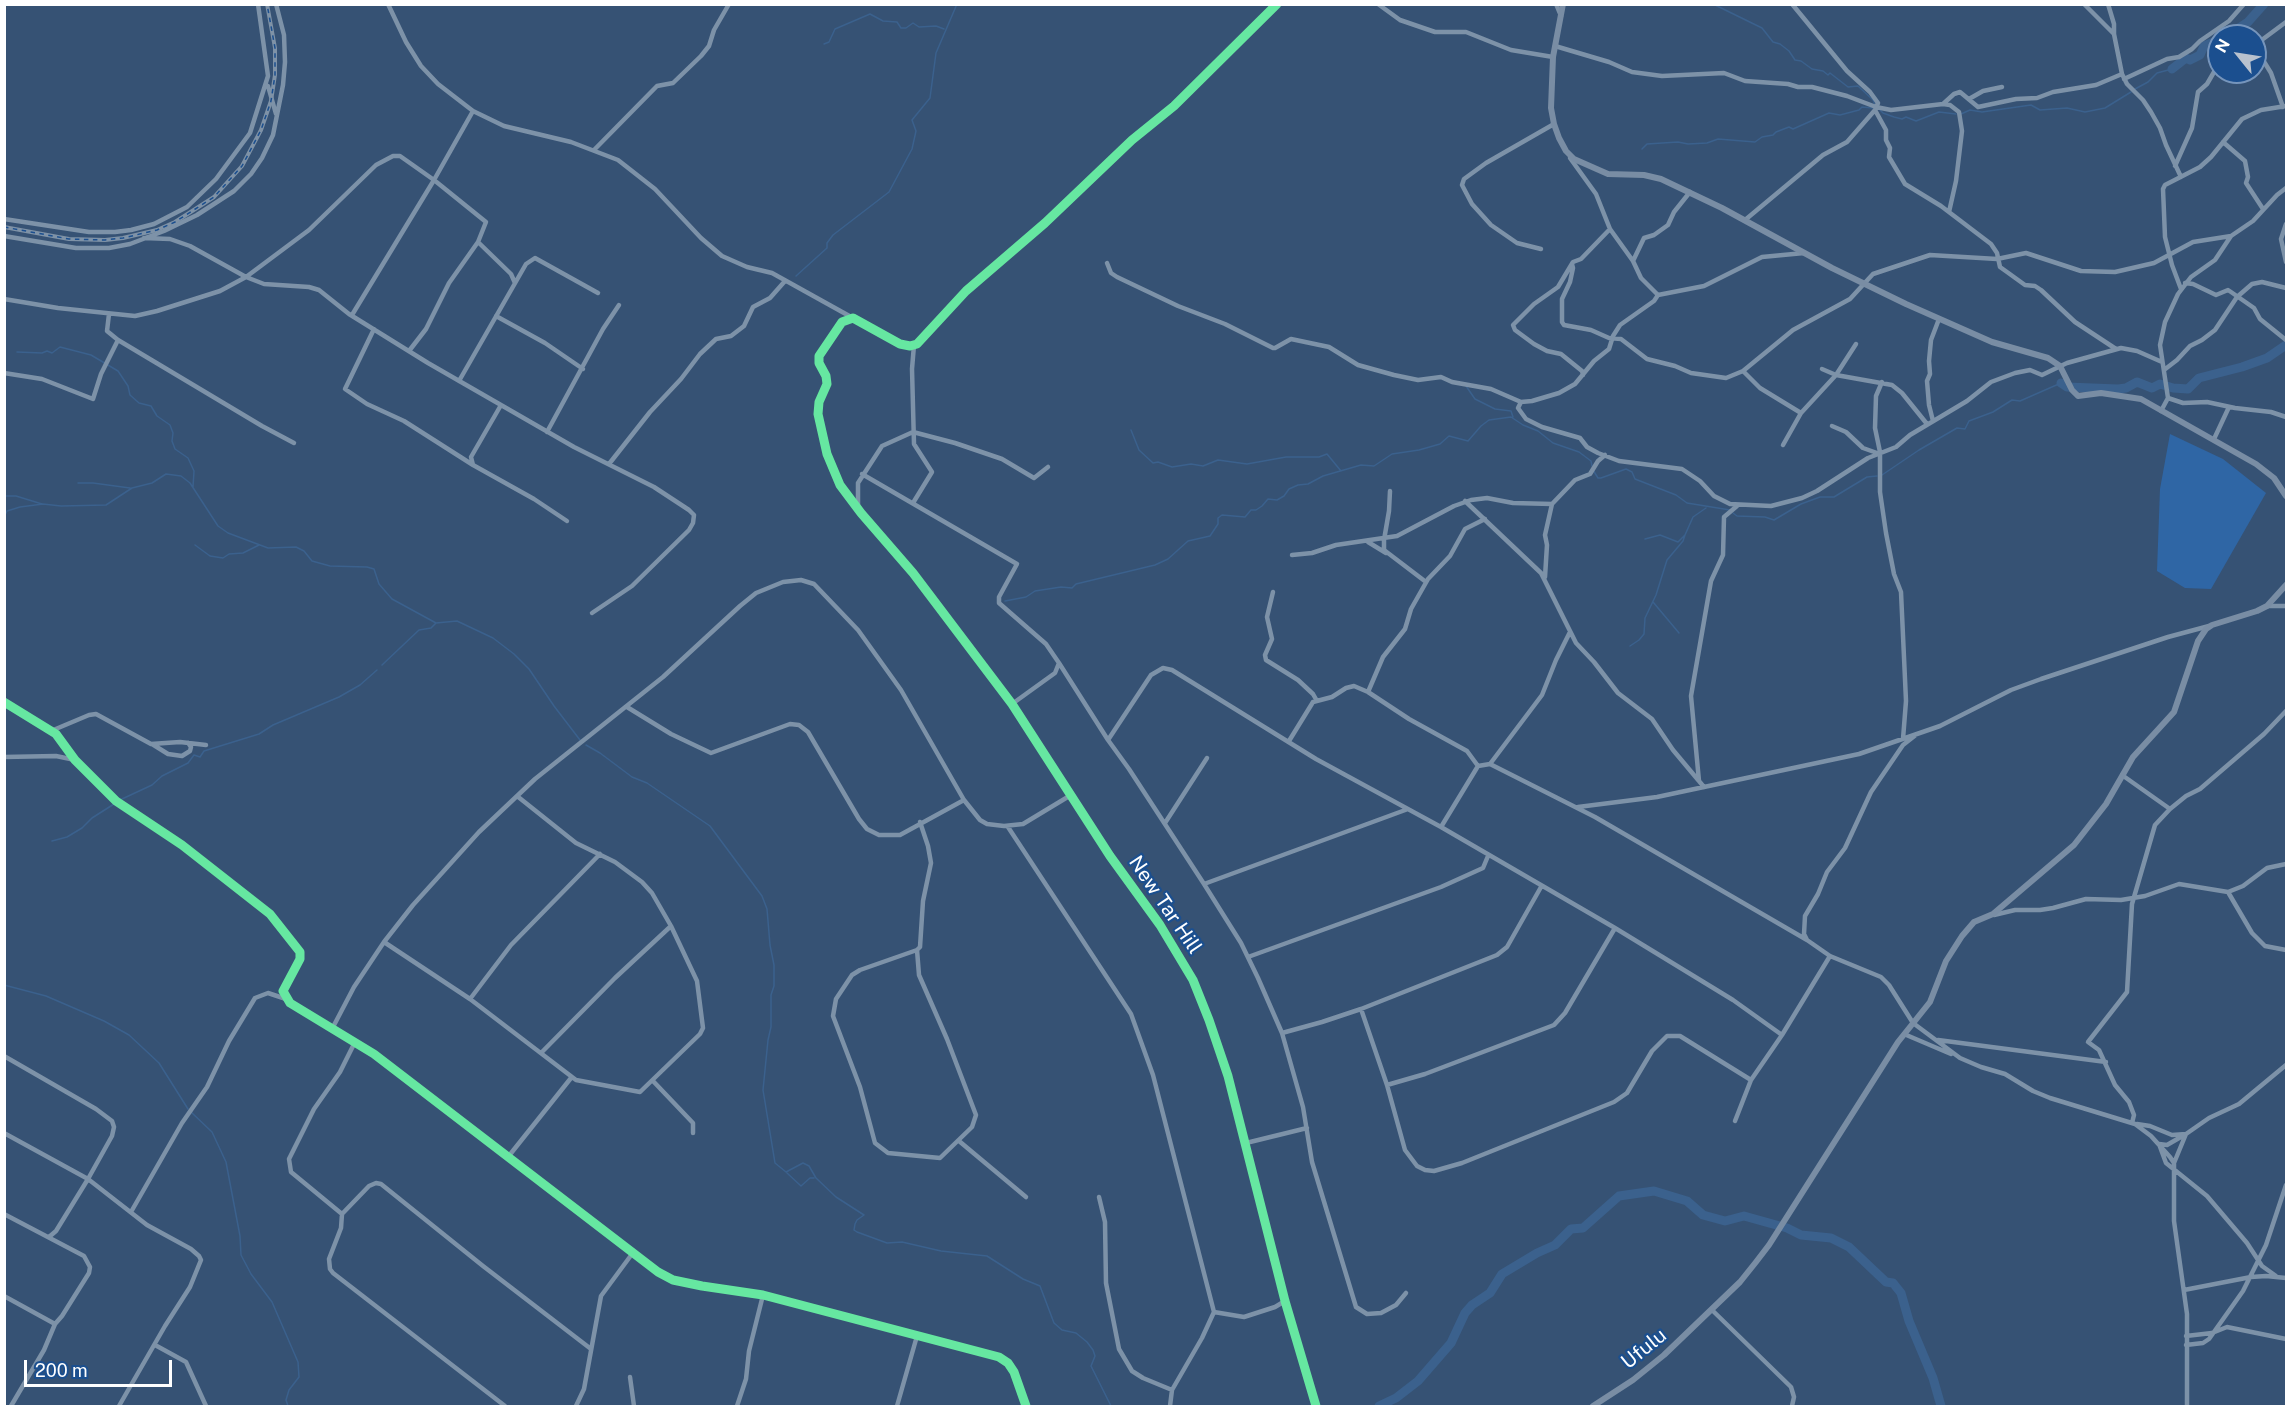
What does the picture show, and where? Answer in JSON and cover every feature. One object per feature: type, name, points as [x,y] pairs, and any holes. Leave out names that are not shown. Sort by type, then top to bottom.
[{"type":"street","points":[[258,4],[268,68],[268,93],[276,114]]},
{"type":"street","points":[[4,236],[76,248],[109,248],[130,244],[197,215],[234,191],[262,158],[273,135],[283,86],[285,51],[284,35],[276,4]]},
{"type":"street","points":[[388,4],[409,48],[421,66],[438,84],[473,111],[504,126],[594,150],[618,160],[639,174],[722,256],[747,267],[772,273],[900,344],[914,345]]},
{"type":"street","points":[[594,150],[657,86],[672,83],[701,56],[709,46],[714,30],[729,4]]},
{"type":"street","points":[[913,503],[932,472],[915,448],[912,432],[915,423],[912,369],[914,345],[966,291],[1046,223],[1132,140],[1174,106],[1277,4]]},
{"type":"street","points":[[1378,4],[1400,20],[1435,32],[1466,32],[1511,50],[1553,57]]},
{"type":"street","points":[[1556,4],[1561,17]]},
{"type":"street","points":[[1563,4],[1553,57],[1551,91],[1554,124],[1566,151],[1598,199],[1610,229],[1634,261],[1641,278],[1658,295]]},
{"type":"street","points":[[1745,220],[1823,155],[1847,142],[1878,103],[1870,92],[1847,71],[1792,4]]},
{"type":"street","points":[[2084,4],[2114,34]]},
{"type":"street","points":[[2108,4],[2114,24],[2123,77],[2131,89],[2143,99],[2160,128],[2181,177]]},
{"type":"street","points":[[1943,104],[1948,98],[1960,92],[1978,106],[2016,99],[2037,98],[2053,92],[2096,86],[2167,59],[2179,57],[2229,21],[2244,4]]},
{"type":"street","points":[[2267,37],[2286,22]]},
{"type":"street","points":[[1555,46],[1609,62],[1632,72],[1668,77],[1724,73],[1750,82],[1812,87],[1847,96],[1876,108],[1909,109],[1950,105],[1959,114],[1962,143],[1949,212]]},
{"type":"street","points":[[2181,289],[2165,237],[2163,189],[2168,182],[2181,177],[2211,157],[2242,119],[2261,110],[2285,106],[2267,68]]},
{"type":"street","points":[[4,219],[89,232],[131,230],[166,219],[195,200],[216,179],[234,155],[250,133],[267,82]]},
{"type":"street","points":[[2175,166],[2192,128],[2198,92],[2207,84]]},
{"type":"street","points":[[1969,99],[1983,91],[2002,87]]},
{"type":"street","points":[[1876,108],[1886,130],[1886,140],[1890,148],[1889,157],[1903,183],[1949,212],[1991,244],[1997,253],[2000,267],[2025,285],[2035,286],[2041,290],[2074,322],[2116,349]]},
{"type":"street","points":[[352,315],[473,111]]},
{"type":"street","points":[[1541,249],[1517,243],[1491,225],[1472,204],[1462,185],[1464,178],[1494,157],[1554,124]]},
{"type":"street","points":[[2223,142],[2245,161],[2248,177],[2246,183],[2263,209]]},
{"type":"street","points":[[1566,151],[1580,163],[1598,171],[1608,174],[1650,176],[1690,191],[1804,253],[1939,319],[1992,342],[2048,358],[2060,366],[2078,396],[2101,393],[2133,397],[2214,439],[2272,476],[2286,496]]},
{"type":"street","points":[[4,299],[109,314],[135,315],[157,311],[220,291],[246,277],[309,230],[376,165],[393,156],[400,156],[486,222],[478,242],[449,283],[426,329],[409,351]]},
{"type":"street","points":[[2161,411],[2168,398],[2162,362],[2161,336],[2170,309],[2181,289],[2185,283],[2215,260],[2231,236],[2253,221],[2286,188]]},
{"type":"street","points":[[1634,261],[1644,238],[1668,225],[1674,212],[1690,191]]},
{"type":"street","points":[[2286,224],[2281,239],[2286,262]]},
{"type":"street","points":[[1583,375],[1582,371],[1560,354],[1547,351],[1534,344],[1513,327],[1534,304],[1558,287],[1574,261],[1581,259],[1610,229]]},
{"type":"street","points":[[1572,264],[1570,282],[1562,299],[1562,321],[1568,327],[1591,330],[1612,339],[1624,341],[1647,359],[1675,366],[1691,374],[1726,378],[1743,371],[1793,330],[1845,302],[1877,272],[1930,255],[1997,259],[2026,253],[2081,271],[2102,272],[2134,269],[2162,260],[2193,242],[2231,236]]},
{"type":"street","points":[[144,238],[170,239],[190,246],[246,277],[264,284],[309,287],[319,290],[352,315],[459,381],[547,432],[654,487],[689,510],[694,515],[693,523],[682,537],[632,586],[592,613]]},
{"type":"street","points":[[478,242],[511,274],[515,283]]},
{"type":"street","points":[[1107,263],[1111,273],[1125,281],[1178,306],[1225,324],[1273,348],[1291,339],[1329,347],[1358,364],[1394,375],[1418,380],[1441,377],[1452,382],[1491,389],[1521,402],[1559,393],[1575,384],[1594,361],[1609,350],[1612,339],[1624,321],[1654,301],[1658,295],[1704,286],[1762,257],[1804,253]]},
{"type":"street","points":[[459,381],[526,264],[535,258],[598,293]]},
{"type":"street","points":[[609,464],[700,354],[716,339],[731,336],[744,326],[753,307],[770,298],[785,281]]},
{"type":"street","points":[[2164,370],[2190,346],[2214,330],[2237,297],[2252,284],[2262,282],[2286,288]]},
{"type":"street","points":[[2185,283],[2193,284],[2216,295],[2228,290],[2254,308],[2260,319],[2286,340]]},
{"type":"street","points":[[547,432],[603,329],[620,305]]},
{"type":"street","points":[[109,314],[107,331],[118,340],[294,443]]},
{"type":"street","points":[[496,316],[545,343],[583,369]]},
{"type":"street","name":"New Tar Hill","points":[[853,318],[843,322],[821,352],[819,359],[827,380],[818,406],[819,421],[827,454],[837,478],[858,509],[913,573],[1012,704],[1110,856],[1160,925],[1193,980],[1222,1056],[1285,1301],[1316,1407]]},
{"type":"street","points":[[1933,421],[1929,405],[1929,361],[1931,340],[1939,319]]},
{"type":"street","points":[[374,329],[345,389],[367,404],[404,421],[472,465],[567,520]]},
{"type":"street","points":[[4,373],[42,379],[93,399],[118,340]]},
{"type":"street","points":[[1783,445],[1801,413],[1836,375],[1856,344]]},
{"type":"street","points":[[1521,402],[1519,412],[1526,419],[1542,427],[1580,438],[1587,447],[1619,461],[1682,469],[1700,481],[1714,496],[1738,506],[1771,506],[1802,498],[1878,453],[1896,447],[1927,424],[1967,401],[1991,382],[2025,370],[2046,374],[2060,366],[2116,349],[2137,351],[2162,362]]},
{"type":"street","points":[[1822,369],[1862,381],[1892,385],[1902,393],[1927,424]]},
{"type":"street","points":[[1743,371],[1760,388],[1801,413]]},
{"type":"street","points":[[1882,382],[1876,396],[1876,439],[1886,533],[1894,574],[1901,592],[1906,701],[1903,739]]},
{"type":"street","points":[[2168,398],[2183,403],[2207,402],[2271,412],[2286,417]]},
{"type":"street","points":[[472,465],[471,457],[501,405]]},
{"type":"street","points":[[2214,439],[2229,407]]},
{"type":"street","points":[[1832,426],[1846,432],[1863,448],[1878,453]]},
{"type":"street","points":[[858,509],[857,488],[862,474],[882,446],[912,432],[956,443],[1002,459],[1034,477],[1048,467]]},
{"type":"street","points":[[1545,577],[1547,545],[1545,535],[1552,504],[1575,480],[1590,474],[1598,460],[1605,455]]},
{"type":"street","points":[[862,474],[1017,564],[999,597],[999,603],[1046,644],[1165,823],[1248,957],[1281,1033],[1303,1107],[1310,1157],[1356,1307],[1362,1313],[1381,1313],[1396,1305],[1406,1293]]},
{"type":"street","points":[[1387,554],[1383,546],[1390,491]]},
{"type":"street","points":[[1292,555],[1312,553],[1336,545],[1384,540],[1412,529],[1465,501],[1487,498],[1513,503],[1552,504]]},
{"type":"street","points":[[1465,501],[1545,577],[1576,643],[1618,693],[1652,719],[1704,787]]},
{"type":"street","points":[[1699,781],[1692,696],[1711,581],[1723,555],[1724,517],[1738,506]]},
{"type":"street","points":[[1368,692],[1383,657],[1405,629],[1411,609],[1426,582],[1450,556],[1465,529],[1485,519]]},
{"type":"street","points":[[1368,542],[1426,582]]},
{"type":"street","points":[[332,1029],[354,987],[384,942],[413,905],[470,841],[561,756],[627,707],[756,593],[783,582],[808,581],[821,590],[877,654],[901,690],[964,800],[977,817],[984,822],[1008,827],[1030,821],[1071,795]]},
{"type":"street","points":[[1578,807],[1655,798],[1827,762],[1903,739],[1940,726],[2012,690],[2041,679],[2168,637],[2257,611],[2267,606],[2286,585]]},
{"type":"street","points":[[1273,592],[1267,617],[1272,639],[1265,655],[1266,660],[1298,680],[1317,701]]},
{"type":"street","points":[[2267,606],[2286,606]]},
{"type":"street","name":"Ufulu","points":[[1593,1407],[1658,1360],[1740,1282],[1769,1245],[1904,1034],[1930,1002],[1946,962],[1962,936],[1974,922],[1989,916],[2074,844],[2106,804],[2133,757],[2174,712],[2198,641],[2212,625]]},
{"type":"street","points":[[1490,764],[1542,695],[1570,632]]},
{"type":"street","points":[[1012,704],[1055,673],[1059,663]]},
{"type":"street","points":[[1108,740],[1151,675],[1162,668],[1172,670],[1316,759],[1441,827],[1614,928],[1732,1000],[1782,1035]]},
{"type":"street","points":[[1289,741],[1311,705],[1332,697],[1350,686],[1368,692],[1409,719],[1467,751],[1478,766]]},
{"type":"street","points":[[4,702],[60,738],[75,760],[116,801],[182,845],[270,914],[300,951],[300,958],[283,991],[286,999]]},
{"type":"street","points":[[627,707],[671,734],[711,753],[788,725],[797,724],[808,732],[867,829],[879,835],[900,835],[920,822],[964,800]]},
{"type":"street","points":[[2133,1123],[2134,1115],[2129,1102],[2115,1084],[2099,1050],[2088,1042],[2126,995],[2132,904],[2155,825],[2170,809],[2186,796],[2200,789],[2264,734],[2286,711]]},
{"type":"street","points":[[51,731],[80,718],[96,714],[168,754],[182,756],[190,751],[191,747],[188,743]]},
{"type":"street","points":[[1807,940],[1803,921],[1824,877],[1845,848],[1874,788],[1903,745],[1917,734]]},
{"type":"street","points":[[151,744],[206,745]]},
{"type":"street","points":[[4,757],[56,756],[75,760]]},
{"type":"street","points":[[1165,823],[1207,758]]},
{"type":"street","points":[[1441,827],[1478,766],[1490,764],[1578,807],[1807,940],[1830,956],[1881,977],[1889,985],[1913,1023],[1965,1060]]},
{"type":"street","points":[[2122,775],[2170,809]]},
{"type":"street","points":[[384,942],[470,999],[571,1078],[637,1092],[653,1080],[700,1034],[703,1028],[697,981],[671,926],[652,893],[642,882],[615,862],[576,843],[517,796]]},
{"type":"street","points":[[1204,884],[1408,809]]},
{"type":"street","points":[[917,950],[852,975],[834,1003],[833,1016],[853,1065],[871,1131],[879,1147],[888,1153],[940,1158],[975,1124],[976,1115],[919,975],[917,950],[920,947],[922,902],[931,862],[920,822]]},
{"type":"street","points":[[1008,827],[1120,998],[1137,1029],[1161,1104],[1214,1312],[1172,1390],[1170,1407]]},
{"type":"street","points":[[470,999],[511,945],[600,854]]},
{"type":"street","points":[[1248,957],[1441,887],[1483,868],[1488,856]]},
{"type":"street","points":[[1989,916],[2015,910],[2053,908],[2086,898],[2121,900],[2135,898],[2183,883],[2228,892],[2243,886],[2267,868],[2286,864]]},
{"type":"street","points":[[1281,1033],[1361,1009],[1503,952],[1541,887]]},
{"type":"street","points":[[2228,892],[2252,933],[2265,946],[2286,950]]},
{"type":"street","points":[[541,1053],[608,984],[671,926]]},
{"type":"street","points":[[1387,1085],[1425,1074],[1554,1025],[1565,1013],[1614,928]]},
{"type":"street","points":[[1735,1121],[1751,1080],[1782,1035],[1830,956]]},
{"type":"street","points":[[131,1212],[182,1123],[210,1081],[229,1041],[255,998],[268,993],[286,999],[296,1008],[374,1054],[658,1272],[673,1280],[763,1295],[1003,1360],[1014,1372],[1026,1407]]},
{"type":"street","points":[[1361,1009],[1408,1156],[1420,1169],[1434,1170],[1473,1159],[1614,1102],[1626,1093],[1652,1051],[1667,1036],[1680,1036],[1751,1080]]},
{"type":"street","points":[[1904,1034],[2005,1074],[2033,1091],[2050,1098],[2150,1126],[2172,1135],[2186,1134]]},
{"type":"street","points":[[1935,1040],[2106,1062]]},
{"type":"street","points":[[342,1214],[291,1172],[290,1159],[314,1109],[340,1072],[355,1042]]},
{"type":"street","points":[[4,1056],[96,1109],[112,1121],[114,1127],[112,1136],[88,1179],[56,1231],[49,1237]]},
{"type":"street","points":[[2159,1144],[2167,1145],[2209,1118],[2239,1104],[2286,1065]]},
{"type":"street","points":[[508,1157],[571,1078]]},
{"type":"street","points":[[653,1080],[693,1123],[693,1133]]},
{"type":"street","points":[[2133,1123],[2159,1144],[2174,1163]]},
{"type":"street","points":[[1246,1143],[1307,1128]]},
{"type":"street","points":[[4,1133],[88,1179],[147,1225],[191,1249],[201,1260],[190,1287],[119,1407]]},
{"type":"street","points":[[2186,1134],[2174,1163],[2174,1221],[2187,1314],[2187,1407]]},
{"type":"street","points":[[959,1140],[1026,1197]]},
{"type":"street","points":[[2159,1144],[2164,1159],[2174,1170],[2207,1196],[2247,1243],[2266,1271],[2276,1276]]},
{"type":"street","points":[[505,1407],[333,1274],[329,1259],[341,1228],[342,1214],[369,1186],[376,1183],[381,1184],[591,1349]]},
{"type":"street","points":[[2186,1345],[2203,1343],[2217,1330],[2251,1277],[2266,1245],[2286,1185]]},
{"type":"street","points":[[1099,1197],[1105,1222],[1106,1283],[1119,1348],[1132,1371],[1172,1390]]},
{"type":"street","points":[[4,1214],[84,1256],[90,1267],[88,1274],[55,1324],[48,1342],[11,1407]]},
{"type":"street","points":[[576,1407],[584,1389],[601,1296],[632,1254]]},
{"type":"street","points":[[2184,1290],[2251,1277],[2286,1278]]},
{"type":"street","points":[[737,1407],[746,1379],[749,1350],[763,1295]]},
{"type":"street","points":[[4,1296],[55,1324]]},
{"type":"street","points":[[1214,1312],[1244,1317],[1275,1307],[1285,1301]]},
{"type":"street","points":[[1712,1310],[1791,1387],[1794,1397],[1792,1407]]},
{"type":"street","points":[[2186,1336],[2202,1336],[2227,1327],[2286,1339]]},
{"type":"street","points":[[897,1407],[917,1336]]},
{"type":"street","points":[[155,1345],[186,1362],[206,1407]]},
{"type":"street","points":[[630,1377],[634,1407]]},
{"type":"shaded area","points":[[2170,434],[2223,459],[2266,493],[2211,589],[2185,588],[2157,571],[2160,489]]},
{"type":"waterway","points":[[796,276],[827,248],[827,243],[833,235],[889,192],[912,149],[916,131],[912,120],[930,98],[936,53],[957,4]]},
{"type":"waterway","points":[[1713,4],[1762,28],[1773,42],[1789,51],[1795,60],[1828,75],[1830,73],[1848,87],[1858,86],[1873,100],[1875,105]]},
{"type":"waterway","points":[[2245,24],[2264,4]]},
{"type":"waterway","points":[[824,44],[829,42],[835,29],[870,14],[883,21],[897,22],[901,28],[906,28],[913,23],[919,27],[936,26],[944,29]]},
{"type":"waterway","points":[[2172,69],[2186,58],[2190,60],[2200,55],[2207,45]]},
{"type":"waterway","points":[[2135,89],[2148,82],[2157,73],[2172,69]]},
{"type":"waterway","points":[[1961,114],[1970,110],[1982,112],[2031,105],[2040,110],[2067,108],[2085,112],[2105,108],[2131,92]]},
{"type":"waterway","points":[[1642,149],[1647,144],[1707,143],[1718,139],[1755,142],[1762,137],[1773,135],[1789,127],[1793,129],[1829,113],[1840,115],[1862,107],[1873,108]]},
{"type":"waterway","points":[[1880,110],[1894,117],[1902,119],[1906,117],[1916,121],[1939,112],[1956,114]]},
{"type":"waterway","points":[[2061,383],[2067,387],[2118,389],[2126,388],[2137,382],[2152,388],[2160,384],[2188,389],[2199,378],[2267,358],[2286,345]]},
{"type":"waterway","points":[[17,352],[42,353],[47,351],[52,353],[60,347],[91,355],[118,371],[128,386],[130,395],[139,403],[151,406],[157,416],[170,425],[175,449],[188,458],[194,471],[193,487]]},
{"type":"waterway","points":[[1882,475],[1957,428],[1965,429],[1969,421],[1993,412],[2012,400],[2020,401],[2061,383]]},
{"type":"waterway","points":[[1466,386],[1475,399],[1495,409],[1511,411],[1513,417]]},
{"type":"waterway","points":[[1005,601],[1026,597],[1035,591],[1061,587],[1072,588],[1076,584],[1155,565],[1168,559],[1188,541],[1210,536],[1218,524],[1218,518],[1222,515],[1245,517],[1251,510],[1256,510],[1268,499],[1277,500],[1289,489],[1298,485],[1308,484],[1323,476],[1361,465],[1374,466],[1392,454],[1440,444],[1449,436],[1468,441],[1489,420],[1511,417],[1538,431],[1553,443],[1579,452],[1591,461],[1592,466]]},
{"type":"waterway","points":[[1131,430],[1139,450],[1153,463],[1158,462],[1172,467],[1191,464],[1203,466],[1218,460],[1247,464],[1286,457],[1319,457],[1327,454],[1341,471]]},
{"type":"waterway","points":[[1593,470],[1598,478],[1601,478],[1626,469],[1632,472],[1635,479],[1676,495],[1687,503],[1730,510]]},
{"type":"waterway","points":[[4,517],[7,511],[43,504],[106,505],[132,488],[152,483],[166,474],[181,476],[190,483],[218,526],[228,533],[268,548],[296,547],[304,551],[312,561],[330,566],[374,569],[379,584],[392,599],[436,623],[457,621],[493,638],[529,669],[580,740]]},
{"type":"waterway","points":[[1733,513],[1737,516],[1765,517],[1774,520],[1801,504],[1820,497],[1834,497],[1867,477],[1877,476]]},
{"type":"waterway","points":[[78,483],[130,488]]},
{"type":"waterway","points":[[4,496],[16,496],[42,504]]},
{"type":"waterway","points":[[1645,539],[1660,535],[1678,542],[1685,535],[1693,517],[1706,508]]},
{"type":"waterway","points":[[1630,646],[1644,634],[1645,618],[1656,595],[1667,560],[1683,541],[1685,535]]},
{"type":"waterway","points":[[195,545],[210,556],[223,558],[229,554],[243,553],[259,545]]},
{"type":"waterway","points":[[1653,602],[1679,633]]},
{"type":"waterway","points":[[382,665],[419,630],[431,628],[436,623]]},
{"type":"waterway","points":[[122,799],[152,785],[162,776],[188,763],[194,755],[200,757],[204,751],[259,734],[273,725],[339,697],[360,685],[377,670]]},
{"type":"waterway","points":[[586,745],[710,826],[762,896],[767,909],[774,965],[771,1027],[763,1090],[775,1163],[786,1172],[803,1163],[809,1166],[816,1178],[836,1197],[864,1215],[855,1224],[854,1230],[857,1232],[887,1243],[902,1242],[941,1251],[987,1256],[1023,1279],[1040,1286],[1054,1323],[1062,1330],[1076,1333],[1093,1350],[1095,1356],[1091,1366],[1111,1406]]},
{"type":"waterway","points":[[52,841],[67,837],[114,804]]},
{"type":"waterway","points":[[4,985],[46,996],[104,1021],[129,1035],[159,1063],[188,1109]]},
{"type":"waterway","points":[[191,1112],[212,1132],[226,1162],[240,1236],[241,1255],[251,1274],[272,1302],[298,1362],[299,1377],[289,1390],[286,1400],[288,1406]]},
{"type":"waterway","points":[[787,1173],[801,1186],[810,1178],[814,1178]]},
{"type":"waterway","points":[[1379,1406],[1396,1398],[1418,1381],[1451,1343],[1465,1313],[1472,1305],[1490,1293],[1502,1274],[1555,1245],[1571,1229],[1583,1228],[1619,1196],[1654,1191],[1687,1201],[1703,1215],[1725,1221],[1744,1216],[1787,1228],[1801,1235],[1831,1238],[1849,1247],[1886,1282],[1893,1283],[1901,1293],[1909,1321],[1933,1378],[1941,1406]]},
{"type":"railway","points":[[4,227],[69,239],[123,238],[157,230],[175,222],[214,197],[242,166],[261,130],[271,101],[275,75],[275,48],[267,4]]},
{"type":"cycle path","points":[[1277,4],[1174,106],[1132,140],[1045,223],[966,291],[917,344],[910,346],[900,344],[853,318],[842,322],[819,356],[819,363],[826,376],[827,384],[819,402],[818,414],[827,454],[840,485],[913,573],[1012,704],[1110,856],[1160,925],[1193,980],[1228,1076],[1285,1301],[1316,1406]]},
{"type":"cycle path","points":[[4,702],[56,734],[75,760],[116,801],[182,845],[270,914],[300,952],[300,959],[283,991],[290,1003],[374,1054],[658,1272],[673,1280],[763,1295],[999,1357],[1008,1363],[1014,1372],[1026,1406]]}]
